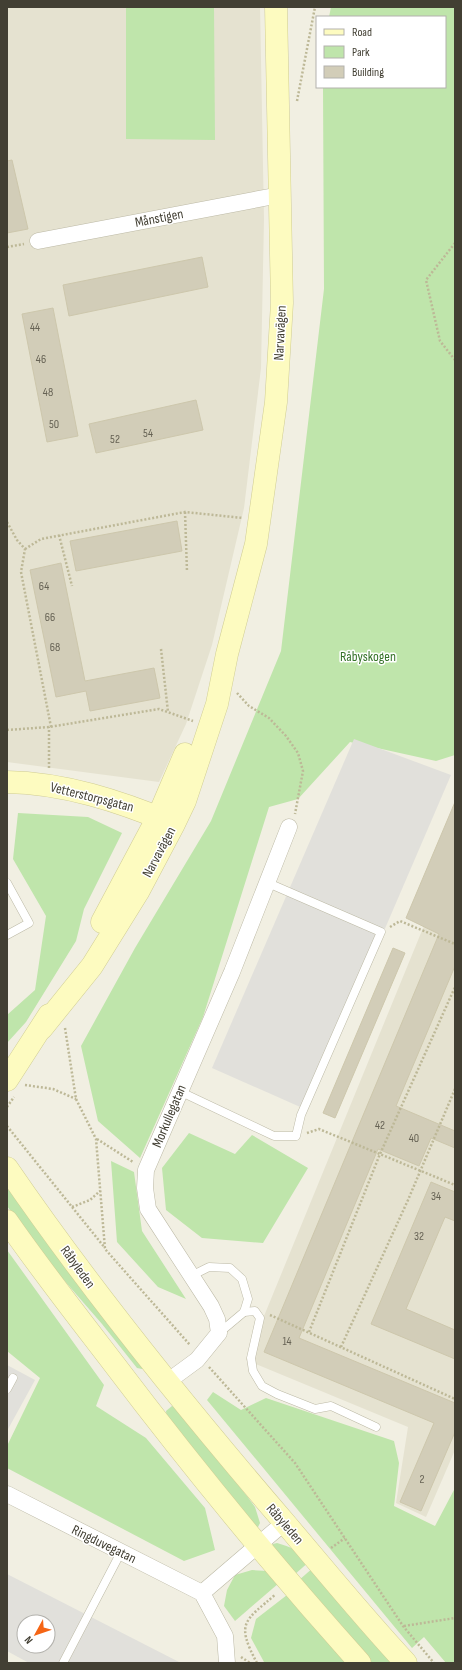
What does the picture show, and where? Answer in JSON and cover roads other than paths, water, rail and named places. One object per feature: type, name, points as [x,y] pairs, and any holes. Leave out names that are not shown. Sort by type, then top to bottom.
[{"type":"main road","name":"Narvavägen","points":[[15,1083],[42,1028],[124,883],[166,821],[185,801],[217,704],[226,654],[256,544],[265,486],[276,395],[282,303],[276,7]]},
{"type":"main road","name":"Narvavägen","points":[[166,821],[178,774],[196,723],[204,701],[226,654]]},
{"type":"main road","name":"Vetterstorpsgatan","points":[[7,782],[25,782],[77,791],[122,803],[166,821]]},
{"type":"main road","name":"Råbyleden","points":[[7,1168],[106,1304],[167,1382],[406,1663]]},
{"type":"main road","points":[[7,1221],[31,1256],[143,1402],[257,1544],[360,1663]]},
{"type":"main road","points":[[143,1402],[167,1382]]},
{"type":"street","name":"Månstigen","points":[[38,241],[280,195]]},
{"type":"street","name":"Morkullegatan","points":[[219,1333],[217,1319],[211,1306],[148,1209],[145,1188],[146,1170],[179,1091],[232,972],[289,828]]},
{"type":"street","points":[[167,1382],[197,1360],[219,1333]]},
{"type":"street","name":"Ringduvegatan","points":[[7,1494],[202,1593]]},
{"type":"street","points":[[227,1663],[225,1636],[202,1593],[257,1544],[285,1522]]},
{"type":"lane","points":[[179,1091],[274,1136],[296,1136],[301,1115],[381,932],[268,882]]},
{"type":"lane","points":[[7,883],[29,923],[7,935]]},
{"type":"lane","points":[[191,1276],[209,1267],[230,1268],[242,1279],[248,1299],[244,1312],[219,1333]]},
{"type":"lane","points":[[244,1312],[255,1311],[260,1318],[251,1358],[253,1371],[262,1386],[277,1394],[315,1409],[332,1406],[376,1427]]},
{"type":"lane","points":[[7,1389],[13,1378]]},
{"type":"lane","points":[[63,1663],[121,1552]]},
{"type":"park label","name":"Råbyskogen","points":[[368,656]]}]
